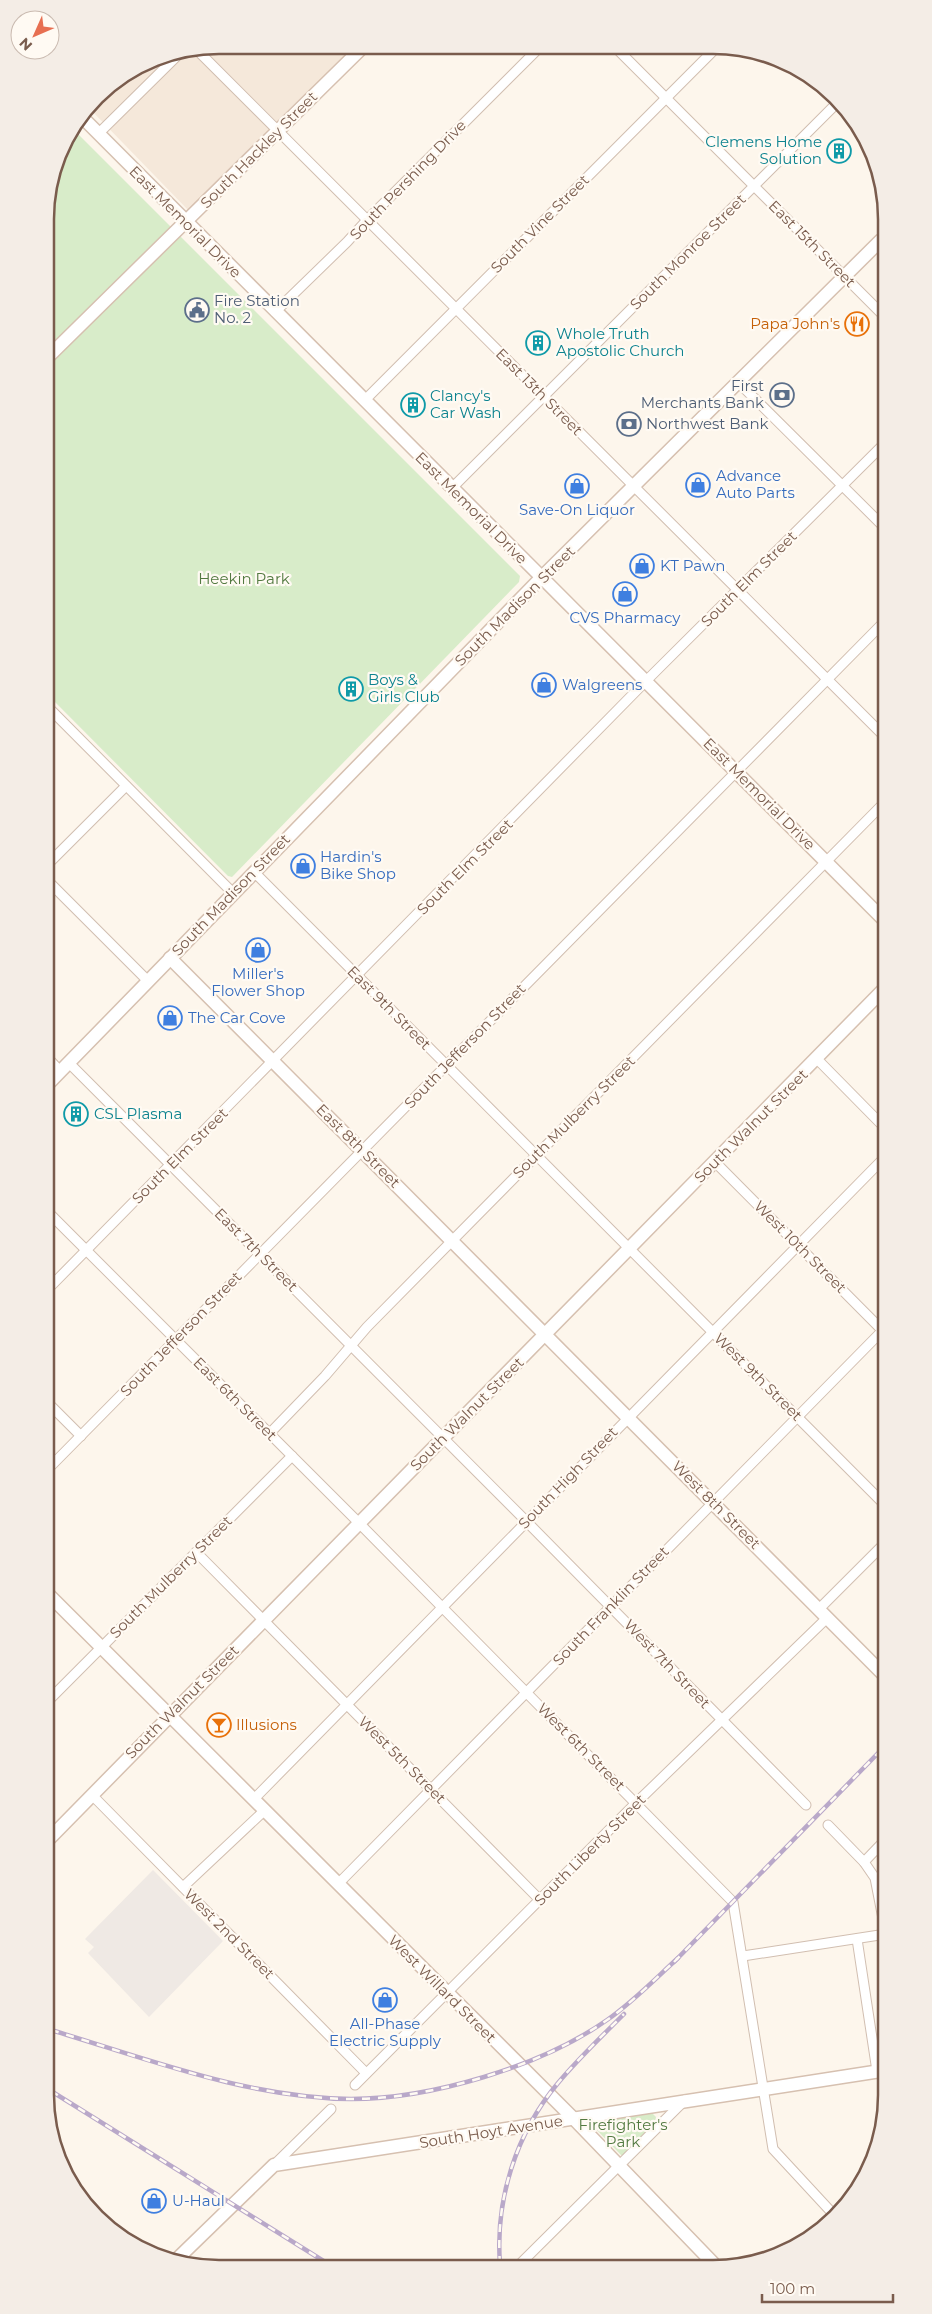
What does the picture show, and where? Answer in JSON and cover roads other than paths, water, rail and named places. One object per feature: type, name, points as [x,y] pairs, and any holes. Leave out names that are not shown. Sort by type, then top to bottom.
[{"type":"main road","name":"South Hackley Street","points":[[54,351],[356,54]]},
{"type":"main road","name":"East Memorial Drive","points":[[86,121],[878,914]]},
{"type":"main road","name":"South Madison Street","points":[[54,1078],[541,578],[878,243]]},
{"type":"main road","name":"East 8th Street","points":[[170,958],[546,1334]]},
{"type":"main road","name":"South Walnut Street","points":[[54,1833],[878,996]]},
{"type":"main road","name":"West 8th Street","points":[[546,1334],[878,1669]]},
{"type":"main road","name":"West Willard Street","points":[[54,1600],[574,2119],[710,2260]]},
{"type":"main road","name":"South Hoyt Avenue","points":[[274,2165],[878,2072]]},
{"type":"main road","points":[[181,2255],[274,2165]]},
{"type":"street","name":"South Pershing Drive","points":[[275,312],[533,54]]},
{"type":"street","name":"East 15th Street","points":[[621,54],[878,310]]},
{"type":"street","name":"South Vine Street","points":[[364,401],[710,54]]},
{"type":"street","name":"East 13th Street","points":[[201,55],[878,730]]},
{"type":"street","points":[[98,134],[173,60]]},
{"type":"street","name":"South Monroe Street","points":[[452,488],[834,106]]},
{"type":"street","points":[[738,382],[878,521]]},
{"type":"street","name":"South Elm Street","points":[[54,1284],[646,682],[878,450]]},
{"type":"street","name":"South Jefferson Street","points":[[54,1463],[878,628]]},
{"type":"street","points":[[54,713],[233,894]]},
{"type":"street","points":[[54,858],[126,786]]},
{"type":"street","name":"South Mulberry Street","points":[[270,1433],[325,1376],[351,1345],[453,1240],[878,809]]},
{"type":"street","name":"East 9th Street","points":[[254,872],[630,1248]]},
{"type":"street","points":[[54,887],[148,981]]},
{"type":"street","points":[[817,1059],[878,1121]]},
{"type":"street","name":"East 7th Street","points":[[54,1061],[64,1067],[171,1165],[444,1437]]},
{"type":"street","name":"West 10th Street","points":[[715,1162],[878,1325]]},
{"type":"street","name":"South High Street","points":[[254,1799],[348,1706],[442,1607],[878,1164]]},
{"type":"street","name":"East 6th Street","points":[[54,1218],[359,1523]]},
{"type":"street","name":"West 9th Street","points":[[630,1248],[878,1498]]},
{"type":"street","name":"South Franklin Street","points":[[338,1884],[713,1502],[878,1337]]},
{"type":"street","points":[[54,1409],[81,1436]]},
{"type":"street","name":"West 7th Street","points":[[444,1437],[806,1805]]},
{"type":"street","name":"South Mulberry Street","points":[[54,1695],[292,1456]]},
{"type":"street","name":"West 6th Street","points":[[359,1523],[733,1902],[763,2089]]},
{"type":"street","name":"South Liberty Street","points":[[355,2085],[636,1803],[722,1720],[823,1614],[878,1551]]},
{"type":"street","name":"West 5th Street","points":[[196,1552],[540,1900]]},
{"type":"street","name":"West 2nd Street","points":[[92,1795],[366,2073]]},
{"type":"street","points":[[183,1888],[264,1810]]},
{"type":"street","points":[[828,1825],[864,1862],[877,1884],[878,1890]]},
{"type":"street","points":[[864,1862],[878,1847]]},
{"type":"street","points":[[743,1956],[878,1935]]},
{"type":"street","points":[[857,1939],[878,2050]]},
{"type":"street","points":[[763,2089],[772,2149],[831,2211]]},
{"type":"street","points":[[524,2260],[620,2167],[685,2100]]},
{"type":"street","points":[[274,2165],[331,2109]]},
{"type":"railway","points":[[674,1962],[878,1753]]},
{"type":"railway","points":[[54,2031],[161,2064],[236,2084],[274,2092],[313,2097],[368,2099],[451,2086],[516,2066],[563,2046],[617,2013],[678,1958]]},
{"type":"railway","points":[[500,2260],[499,2240],[505,2192],[511,2168],[531,2123],[558,2083],[624,2014]]},
{"type":"railway","points":[[54,2093],[322,2260]]},
{"type":"place","name":"Clemens Home Solution","points":[[839,151]]},
{"type":"place","name":"Fire Station No. 2","points":[[197,310]]},
{"type":"place","name":"Papa John's","points":[[857,324]]},
{"type":"place","name":"Whole Truth Apostolic Church","points":[[538,343]]},
{"type":"place","name":"First Merchants Bank","points":[[782,395]]},
{"type":"place","name":"Clancy's Car Wash","points":[[413,405]]},
{"type":"place","name":"Northwest Bank","points":[[629,424]]},
{"type":"place","name":"Advance Auto Parts","points":[[698,485]]},
{"type":"place","name":"Save-On Liquor","points":[[577,486]]},
{"type":"place","name":"KT Pawn","points":[[642,566]]},
{"type":"place","name":"CVS Pharmacy","points":[[625,594]]},
{"type":"place","name":"Walgreens","points":[[544,685]]},
{"type":"place","name":"Boys & Girls Club","points":[[351,689]]},
{"type":"place","name":"Hardin's Bike Shop","points":[[303,866]]},
{"type":"place","name":"Miller's Flower Shop","points":[[258,950]]},
{"type":"place","name":"The Car Cove","points":[[170,1018]]},
{"type":"place","name":"CSL Plasma","points":[[76,1114]]},
{"type":"place","name":"Illusions","points":[[219,1725]]},
{"type":"place","name":"All-Phase Electric Supply","points":[[385,2000]]},
{"type":"place","name":"U-Haul","points":[[154,2201]]},
{"type":"park label","name":"Heekin Park","points":[[244,579]]},
{"type":"park label","name":"Firefighter's Park","points":[[623,2134]]}]
